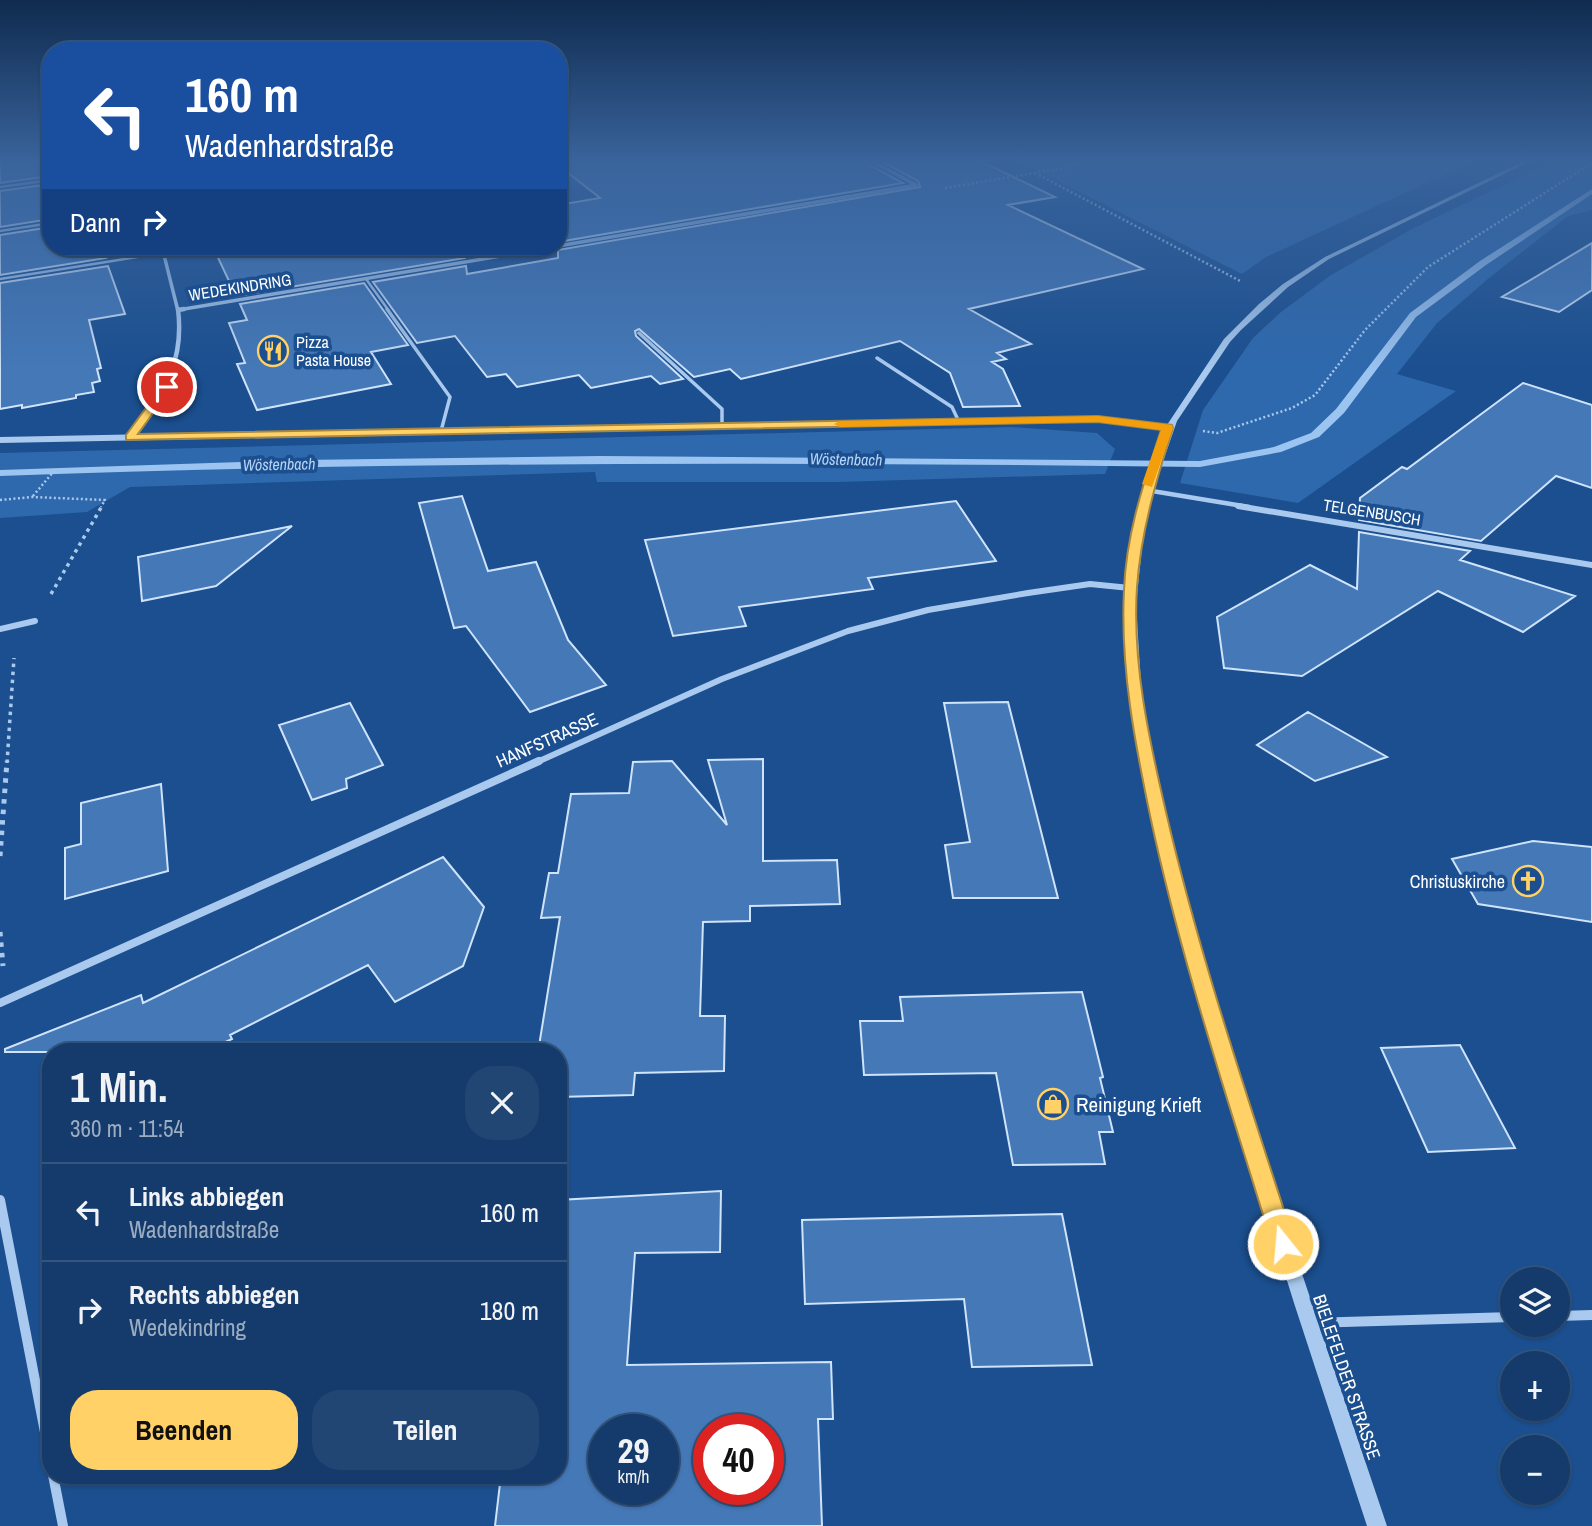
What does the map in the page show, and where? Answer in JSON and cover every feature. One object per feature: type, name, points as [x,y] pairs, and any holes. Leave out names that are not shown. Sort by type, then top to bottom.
[{"type":"street","name":"WEDEKINDRING","points":[[567,244],[649,230]]},
{"type":"street","name":"BIELEFELDER STRASSE","points":[[1377,1526],[1307,1323],[1177,901],[1140,733],[1131,650],[1130,588],[1146,490],[1158,452],[1168,428],[1205,366],[1261,304],[1280,288],[1327,258],[1385,230]]},
{"type":"street","name":"WEDEKINDRING","points":[[130,438],[174,373],[180,354],[178,310],[164,256]]},
{"type":"street","name":"WEDEKINDRING","points":[[178,310],[498,256]]},
{"type":"street","points":[[0,440],[1098,419],[1168,428]]},
{"type":"street","name":"TELGENBUSCH","points":[[1146,490],[1592,565]]},
{"type":"street","name":"HANFSTRASSE","points":[[0,1003],[722,679],[848,631],[928,610],[1028,593],[1090,584],[1130,588]]},
{"type":"street","points":[[0,629],[36,621]]},
{"type":"street","points":[[0,1200],[42,1417]]},
{"type":"street","points":[[1570,1316],[1592,1315]]},
{"type":"street","points":[[1307,1323],[1500,1317]]},
{"type":"street","points":[[55,1484],[63,1526]]},
{"type":"lane","points":[[0,279],[128,256]]},
{"type":"lane","points":[[366,279],[450,397],[441,431]]},
{"type":"lane","points":[[639,333],[722,409],[722,426]]},
{"type":"lane","points":[[877,358],[952,407],[960,422]]},
{"type":"path","points":[[1145,230],[1247,283]]},
{"type":"path","points":[[1168,428],[1217,433],[1292,408],[1315,395],[1364,330],[1428,267],[1486,230]]},
{"type":"path","points":[[32,497],[41,486]]},
{"type":"path","points":[[0,500],[32,497],[105,500],[14,656],[0,856]]},
{"type":"shaded area","points":[[1155,230],[1324,230],[1266,257],[1242,274]]},
{"type":"shaded area","points":[[1410,230],[1550,230],[1437,323],[1397,374],[1456,391],[1298,503],[1180,483],[1203,410],[1253,338],[1281,312],[1331,275]]},
{"type":"shaded area","points":[[1012,427],[1097,433],[1115,449],[1105,474],[839,482],[597,482],[595,472],[130,487],[87,512],[0,518],[0,453]]},
{"type":"building","points":[[42,230],[42,256],[106,258],[0,275],[0,235]]},
{"type":"building","points":[[567,230],[627,230],[567,240]]},
{"type":"building","points":[[672,230],[1061,230],[1143,269],[969,309],[1031,344],[997,353],[1006,359],[992,362],[1003,369],[1020,406],[963,407],[950,373],[900,341],[741,379],[730,369],[694,377],[639,329],[635,331],[636,336],[683,379],[660,384],[651,376],[591,388],[579,375],[517,387],[506,374],[487,377],[455,336],[417,343],[373,282],[466,266],[467,274],[567,256],[567,248]]},
{"type":"building","points":[[1592,243],[1592,290],[1559,312],[1502,297]]},
{"type":"building","points":[[217,256],[465,256],[465,258],[236,296]]},
{"type":"building","points":[[108,266],[125,314],[89,320],[101,368],[97,369],[100,381],[92,383],[94,392],[22,408],[22,405],[0,409],[0,283]]},
{"type":"building","points":[[364,283],[408,345],[371,352],[391,384],[257,410],[237,364],[245,363],[229,323],[247,320],[240,304]]},
{"type":"building","points":[[1523,383],[1592,405],[1592,488],[1556,476],[1481,541],[1359,520],[1360,498],[1402,467],[1407,469]]},
{"type":"building","points":[[462,496],[488,571],[536,562],[568,640],[606,685],[530,712],[466,626],[454,628],[419,503]]},
{"type":"building","points":[[956,501],[996,561],[868,578],[873,589],[739,607],[746,626],[673,636],[645,540]]},
{"type":"building","points":[[292,526],[216,586],[142,601],[138,557]]},
{"type":"building","points":[[1359,532],[1470,551],[1460,560],[1575,596],[1523,632],[1438,591],[1302,676],[1224,668],[1217,617],[1310,565],[1357,589]]},
{"type":"building","points":[[1008,702],[1058,898],[953,898],[945,845],[970,842],[944,703]]},
{"type":"building","points":[[350,703],[383,765],[346,779],[347,788],[312,800],[279,725]]},
{"type":"building","points":[[1308,712],[1387,757],[1315,781],[1257,745]]},
{"type":"building","points":[[763,759],[763,861],[837,860],[840,904],[750,906],[750,921],[703,922],[700,1016],[725,1016],[724,1071],[635,1073],[633,1095],[567,1097],[567,1043],[539,1043],[560,917],[541,918],[549,873],[558,873],[571,794],[629,793],[633,762],[672,761],[727,825],[708,760]]},
{"type":"building","points":[[161,784],[168,871],[65,899],[65,848],[81,844],[81,803]]},
{"type":"building","name":"Christuskirche","points":[[1533,841],[1592,847],[1592,922],[1478,904],[1452,859]]},
{"type":"building","points":[[443,857],[484,907],[463,966],[395,1002],[368,965],[230,1035],[232,1039],[223,1043],[42,1043],[42,1052],[5,1052],[5,1049],[141,995],[143,1003]]},
{"type":"building","points":[[1082,992],[1103,1077],[1100,1078],[1113,1132],[1099,1132],[1105,1164],[1013,1165],[996,1073],[864,1075],[860,1021],[903,1021],[900,997]]},
{"type":"building","points":[[1460,1045],[1515,1148],[1428,1152],[1381,1048]]},
{"type":"building","points":[[721,1191],[720,1252],[635,1253],[627,1365],[831,1362],[833,1419],[818,1419],[822,1526],[495,1526],[500,1484],[567,1484],[567,1200]]},
{"type":"building","points":[[1062,1214],[1092,1365],[972,1367],[964,1299],[805,1304],[802,1220]]},
{"type":"waterway","name":"Wöstenbach","points":[[0,473],[450,461],[900,460],[1200,464],[1277,450],[1315,435],[1340,411],[1413,315],[1533,230]]},
{"type":"slow traffic","points":[[840,424],[1098,419],[1168,428],[1148,484]]},
{"type":"place","name":"Pizza Pasta House","points":[[273,351]]},
{"type":"place","name":"Christuskirche","points":[[1528,881]]},
{"type":"place","name":"Reinigung Krieft","points":[[1053,1104]]},
{"type":"route","points":[[167,387],[130,438],[1098,419],[1168,428],[1146,490],[1130,588],[1131,650],[1140,733],[1177,901],[1283,1244]]}]
